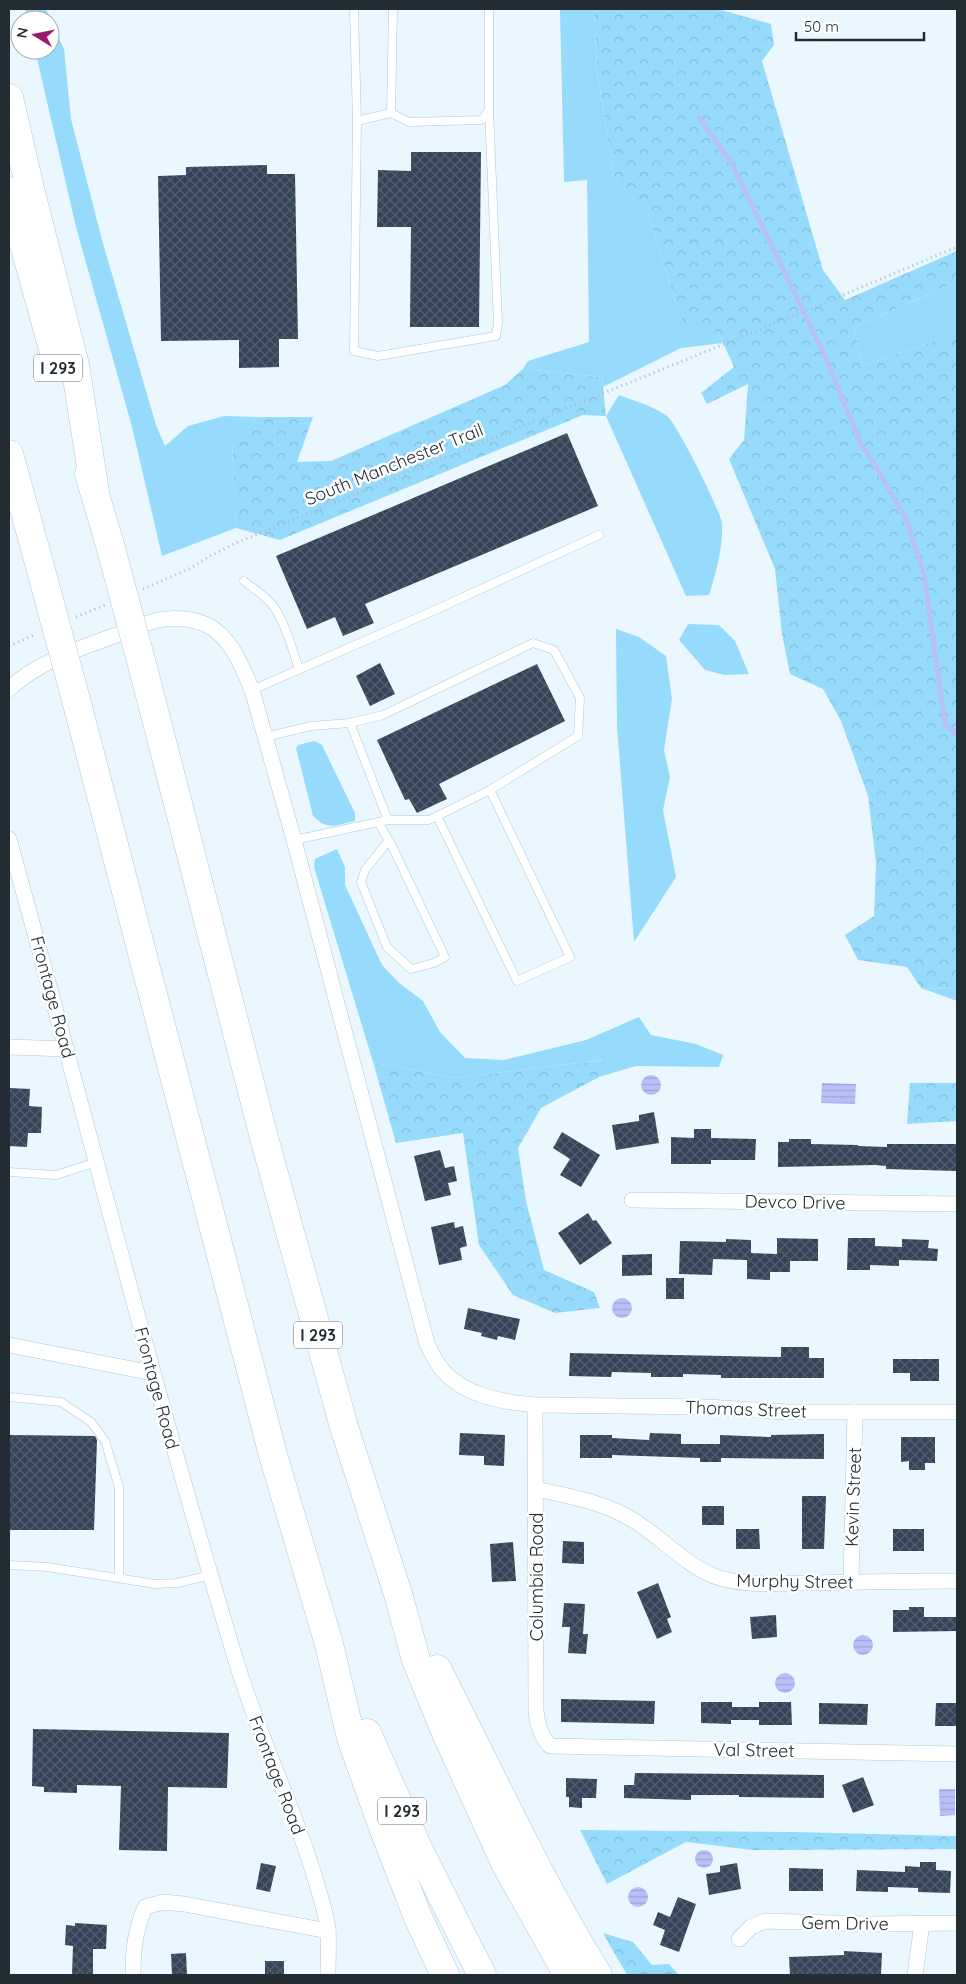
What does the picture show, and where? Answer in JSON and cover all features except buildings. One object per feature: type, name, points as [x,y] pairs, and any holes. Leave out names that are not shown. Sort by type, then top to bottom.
[{"type":"highway","points":[[9,98],[33,202],[76,366],[95,492]]},
{"type":"highway","name":"I 293","points":[[9,191],[33,284],[110,545],[266,1145],[344,1427],[399,1597],[416,1660],[454,1751],[506,1865],[568,1975]]},
{"type":"highway","name":"I 293","points":[[9,454],[79,710],[273,1455],[329,1644],[417,1846],[482,1975]]},
{"type":"highway","points":[[399,1597],[560,1913],[598,1975]]},
{"type":"highway","points":[[329,1644],[352,1738],[384,1830],[417,1915],[445,1975]]},
{"type":"street","points":[[9,689],[36,670],[76,650],[157,620],[170,618],[197,621],[215,630],[228,642],[244,670],[252,690],[294,840],[427,1344],[441,1369],[467,1388],[500,1401],[535,1405]]},
{"type":"street","name":"Frontage Road","points":[[9,838],[172,1446],[237,1666],[300,1832],[324,1907],[328,1931],[328,1975]]},
{"type":"street","points":[[9,1047],[67,1049]]},
{"type":"street","name":"Devco Drive","points":[[632,1200],[957,1204]]},
{"type":"street","points":[[9,1345],[153,1374]]},
{"type":"street","name":"Thomas Street","points":[[535,1405],[707,1407],[787,1412],[957,1412]]},
{"type":"street","name":"Columbia Road","points":[[535,1405],[536,1710],[539,1727],[550,1746]]},
{"type":"street","name":"Kevin Street","points":[[851,1582],[855,1412]]},
{"type":"street","name":"Murphy Street","points":[[536,1489],[596,1503],[632,1519],[680,1555],[714,1576],[733,1581],[753,1583],[957,1581]]},
{"type":"street","name":"Val Street","points":[[550,1746],[957,1754]]},
{"type":"street","points":[[133,1975],[133,1948],[136,1928],[145,1907],[163,1902],[184,1904],[328,1931]]},
{"type":"street","name":"Gem Drive","points":[[739,1939],[751,1928],[765,1922],[957,1923]]},
{"type":"street","points":[[914,1975],[922,1923]]},
{"type":"lane","points":[[354,9],[357,121],[354,350],[378,356],[496,336],[498,323],[489,110],[489,9]]},
{"type":"lane","points":[[391,113],[393,9]]},
{"type":"lane","points":[[357,121],[391,113],[409,122],[482,120],[489,110]]},
{"type":"lane","points":[[252,690],[433,611],[599,534]]},
{"type":"lane","points":[[244,581],[265,597],[273,606],[299,669]]},
{"type":"lane","points":[[265,737],[311,726],[350,723],[383,715],[533,643],[554,650],[580,698],[578,736],[490,790],[429,820],[388,820],[294,840]]},
{"type":"lane","points":[[350,723],[388,820]]},
{"type":"lane","points":[[437,816],[517,981],[570,957],[490,790]]},
{"type":"lane","points":[[378,822],[389,840],[445,957],[434,963],[411,970],[387,947],[361,882],[365,870],[389,840]]},
{"type":"lane","points":[[9,1172],[56,1175],[97,1162]]},
{"type":"lane","points":[[9,1397],[61,1402],[91,1422],[105,1441],[119,1488],[119,1578]]},
{"type":"lane","points":[[9,1565],[47,1566],[167,1584],[188,1581],[211,1574]]},
{"type":"path","name":"South Manchester Trail","points":[[136,592],[190,568],[236,543],[793,316],[957,247]]},
{"type":"path","points":[[72,619],[109,603]]},
{"type":"path","points":[[9,646],[45,630]]},
{"type":"green space","points":[[25,9],[46,10],[25,10]]},
{"type":"green space","points":[[560,9],[594,9],[597,71],[614,177],[648,213],[676,303],[718,332],[723,343],[681,348],[603,387],[602,377],[523,369],[528,361],[589,342],[587,180],[564,182]]},
{"type":"green space","points":[[594,9],[718,9],[771,24],[774,45],[762,61],[823,270],[845,300],[957,251],[957,282],[854,327],[862,366],[957,333],[957,989],[921,988],[907,967],[858,960],[845,935],[874,916],[876,863],[868,796],[841,721],[823,689],[790,674],[782,634],[775,569],[729,459],[744,440],[748,384],[707,404],[701,393],[734,367],[718,332],[685,327],[648,213],[614,177],[597,71]]},
{"type":"green space","points":[[60,40],[64,49],[71,119],[102,240],[156,425],[165,446],[188,426],[224,416],[258,417],[232,446],[236,528],[162,556],[132,427],[76,227],[37,60],[60,60]]},
{"type":"green space","points":[[957,282],[957,333],[862,366],[854,327]]},
{"type":"green space","points":[[523,369],[602,377],[606,416],[583,415],[280,540],[236,528],[232,446],[258,417],[313,417],[297,462],[331,461],[505,385]]},
{"type":"green space","points":[[619,395],[662,412],[667,416],[688,450],[715,503],[722,524],[722,533],[718,560],[709,595],[686,596],[606,416]]},
{"type":"green space","points":[[688,624],[719,625],[735,641],[749,674],[725,675],[705,670],[679,640]]},
{"type":"green space","points":[[616,629],[639,637],[666,656],[672,699],[664,750],[670,777],[663,810],[676,877],[634,942],[617,727]]},
{"type":"green space","points":[[314,741],[322,745],[355,813],[355,821],[333,826],[323,824],[313,816],[296,748],[298,745]]},
{"type":"green space","points":[[337,849],[345,867],[345,885],[382,965],[399,983],[423,1001],[440,1032],[465,1058],[504,1060],[586,1040],[639,1017],[651,1035],[696,1044],[723,1055],[719,1067],[636,1066],[599,1077],[603,1060],[453,1078],[373,1062],[314,867],[315,859]]},
{"type":"green space","points":[[921,988],[957,989],[957,1001]]},
{"type":"green space","points":[[604,1060],[599,1077],[541,1108],[518,1148],[526,1201],[544,1270],[594,1292],[600,1308],[555,1313],[513,1295],[479,1245],[463,1133],[396,1143],[373,1062],[453,1078]]},
{"type":"green space","points":[[910,1083],[957,1083],[957,1121],[907,1124]]},
{"type":"green space","points":[[580,1830],[957,1836],[957,1849],[753,1850],[686,1842],[607,1884]]},
{"type":"green space","points":[[603,1933],[633,1942],[652,1965],[669,1964],[679,1975],[627,1975]]},
{"type":"shaded area","points":[[647,1075],[655,1075],[661,1081],[661,1089],[655,1095],[647,1095],[641,1089],[641,1081]]},
{"type":"shaded area","points":[[822,1083],[856,1084],[855,1104],[821,1103]]},
{"type":"shaded area","points":[[618,1298],[626,1298],[632,1304],[632,1312],[626,1318],[618,1318],[612,1312],[612,1304]]},
{"type":"shaded area","points":[[863,1635],[870,1638],[873,1645],[870,1652],[863,1655],[856,1652],[853,1645],[856,1638]]},
{"type":"shaded area","points":[[785,1673],[792,1676],[795,1683],[792,1690],[785,1693],[778,1690],[775,1683],[778,1676]]},
{"type":"shaded area","points":[[939,1789],[955,1789],[955,1815],[940,1816]]},
{"type":"shaded area","points":[[700,1850],[708,1850],[713,1855],[711,1866],[700,1868],[695,1863],[695,1855]]},
{"type":"shaded area","points":[[638,1887],[645,1890],[648,1897],[645,1904],[638,1907],[631,1904],[628,1897],[631,1890]]},
{"type":"waterway","points":[[699,117],[732,164],[824,354],[860,442],[906,519],[924,574],[945,724],[957,735]]}]
